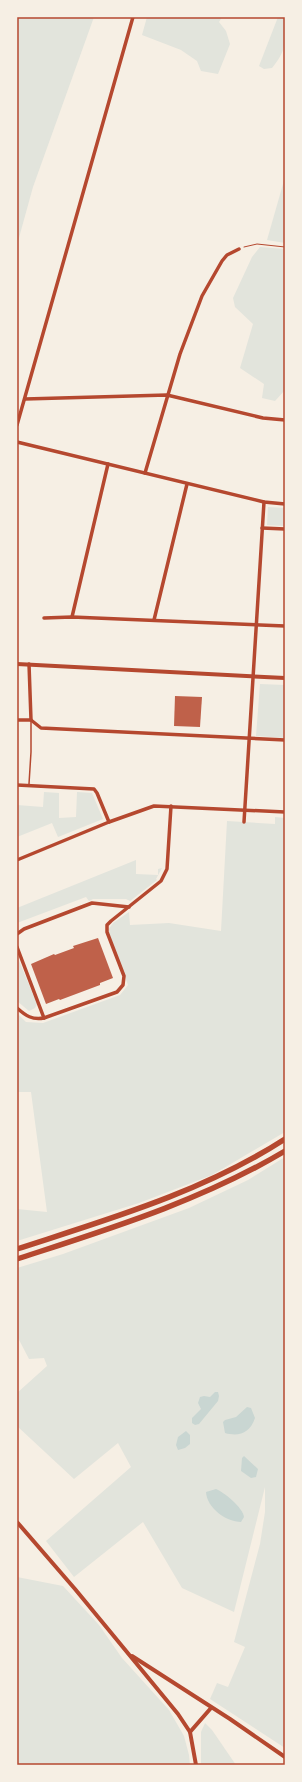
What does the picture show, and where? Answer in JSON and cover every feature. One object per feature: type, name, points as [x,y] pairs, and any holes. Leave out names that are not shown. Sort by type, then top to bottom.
[{"type":"main road","points":[[17,1249],[187,1190],[244,1164],[285,1139]]},
{"type":"main road","points":[[17,1259],[195,1198],[233,1181],[285,1151]]},
{"type":"street","points":[[17,425],[134,17]]},
{"type":"street","points":[[145,473],[180,354],[202,296],[222,261],[227,255],[239,249]]},
{"type":"street","points":[[25,399],[167,395],[263,418],[285,420]]},
{"type":"street","points":[[17,442],[264,502],[285,504]]},
{"type":"street","points":[[72,617],[108,464]]},
{"type":"street","points":[[154,620],[187,484]]},
{"type":"street","points":[[244,822],[264,502]]},
{"type":"street","points":[[262,528],[285,529]]},
{"type":"street","points":[[44,618],[72,617],[285,626]]},
{"type":"street","points":[[17,664],[253,675],[285,678]]},
{"type":"street","points":[[29,664],[31,720]]},
{"type":"street","points":[[17,720],[31,720],[41,728],[285,740]]},
{"type":"street","points":[[17,785],[94,790],[97,793],[109,822]]},
{"type":"street","points":[[17,1008],[26,1016],[35,1019],[44,1018],[117,992],[123,985],[124,976],[107,932],[107,925],[161,881],[167,869],[171,806]]},
{"type":"street","points":[[17,860],[109,822],[150,807],[171,806],[285,812]]},
{"type":"street","points":[[17,934],[24,929],[92,903],[129,907]]},
{"type":"street","points":[[17,947],[44,1018]]},
{"type":"street","points":[[17,1522],[178,1714],[190,1732],[196,1765]]},
{"type":"street","points":[[129,1654],[285,1758]]},
{"type":"street","points":[[190,1732],[212,1708]]},
{"type":"lane","points":[[29,786],[31,720]]},
{"type":"path","points":[[239,249],[257,244],[285,247]]},
{"type":"shaded area","points":[[17,17],[94,17],[33,187],[17,245]]},
{"type":"shaded area","points":[[147,17],[222,17],[219,22],[226,31],[230,44],[218,74],[201,71],[197,61],[181,50],[142,35]]},
{"type":"shaded area","points":[[278,17],[285,17],[285,38],[283,50],[272,68],[264,69],[259,66]]},
{"type":"shaded area","points":[[285,177],[285,243],[267,240]]},
{"type":"shaded area","points":[[260,247],[285,249],[285,390],[275,401],[262,398],[264,384],[240,368],[253,324],[235,307],[233,298],[252,257]]},
{"type":"shaded area","points":[[268,507],[285,508],[285,526],[267,525]]},
{"type":"shaded area","points":[[260,684],[285,685],[285,738],[256,736]]},
{"type":"shaded area","points":[[44,792],[59,793],[59,818],[76,817],[77,792],[92,793],[103,819],[58,837],[52,823],[17,837],[17,805],[43,807]]},
{"type":"shaded area","points":[[275,817],[285,818],[285,1132],[212,1175],[139,1203],[17,1241],[17,1209],[47,1212],[31,1092],[17,1092],[17,1013],[26,1022],[43,1023],[120,995],[128,985],[108,930],[113,923],[129,912],[130,925],[169,923],[221,931],[227,821],[275,824]]},
{"type":"shaded area","points":[[136,860],[136,874],[158,875],[158,869],[162,868],[156,879],[157,880],[130,901],[126,899],[93,899],[89,901],[86,897],[17,923],[17,908]]},
{"type":"shaded area","points":[[17,956],[37,1004],[35,1008],[29,1011],[17,1001]]},
{"type":"shaded area","points":[[285,1157],[285,1748],[210,1699],[217,1683],[228,1687],[245,1647],[234,1642],[260,1544],[265,1512],[265,1487],[234,1612],[182,1588],[143,1522],[74,1577],[46,1541],[131,1467],[118,1443],[74,1479],[17,1426],[17,1393],[47,1366],[44,1358],[29,1359],[17,1336],[17,1268],[63,1254],[189,1208],[248,1180]]},
{"type":"shaded area","points":[[215,1392],[218,1392],[218,1401],[199,1424],[195,1425],[192,1423],[192,1418],[201,1409],[198,1403],[200,1397],[210,1397]]},
{"type":"shaded area","points":[[247,1407],[251,1408],[255,1418],[250,1427],[243,1433],[239,1434],[225,1433],[223,1422],[236,1417]]},
{"type":"shaded area","points":[[186,1431],[190,1435],[190,1444],[185,1448],[178,1450],[176,1445],[178,1437]]},
{"type":"shaded area","points":[[244,1456],[258,1469],[256,1477],[251,1478],[241,1471],[242,1458]]},
{"type":"shaded area","points":[[216,1489],[237,1505],[244,1517],[241,1522],[229,1520],[214,1509],[207,1498],[206,1492]]},
{"type":"shaded area","points":[[17,1577],[63,1586],[99,1625],[122,1658],[169,1710],[184,1736],[190,1765],[17,1765]]},
{"type":"shaded area","points":[[205,1723],[212,1730],[236,1765],[201,1765],[201,1732]]},
{"type":"building","points":[[175,696],[202,697],[200,727],[174,726]]},
{"type":"building","points":[[98,938],[113,978],[100,983],[100,985],[46,1004],[31,964],[54,954],[55,955],[74,948],[73,946]]}]
